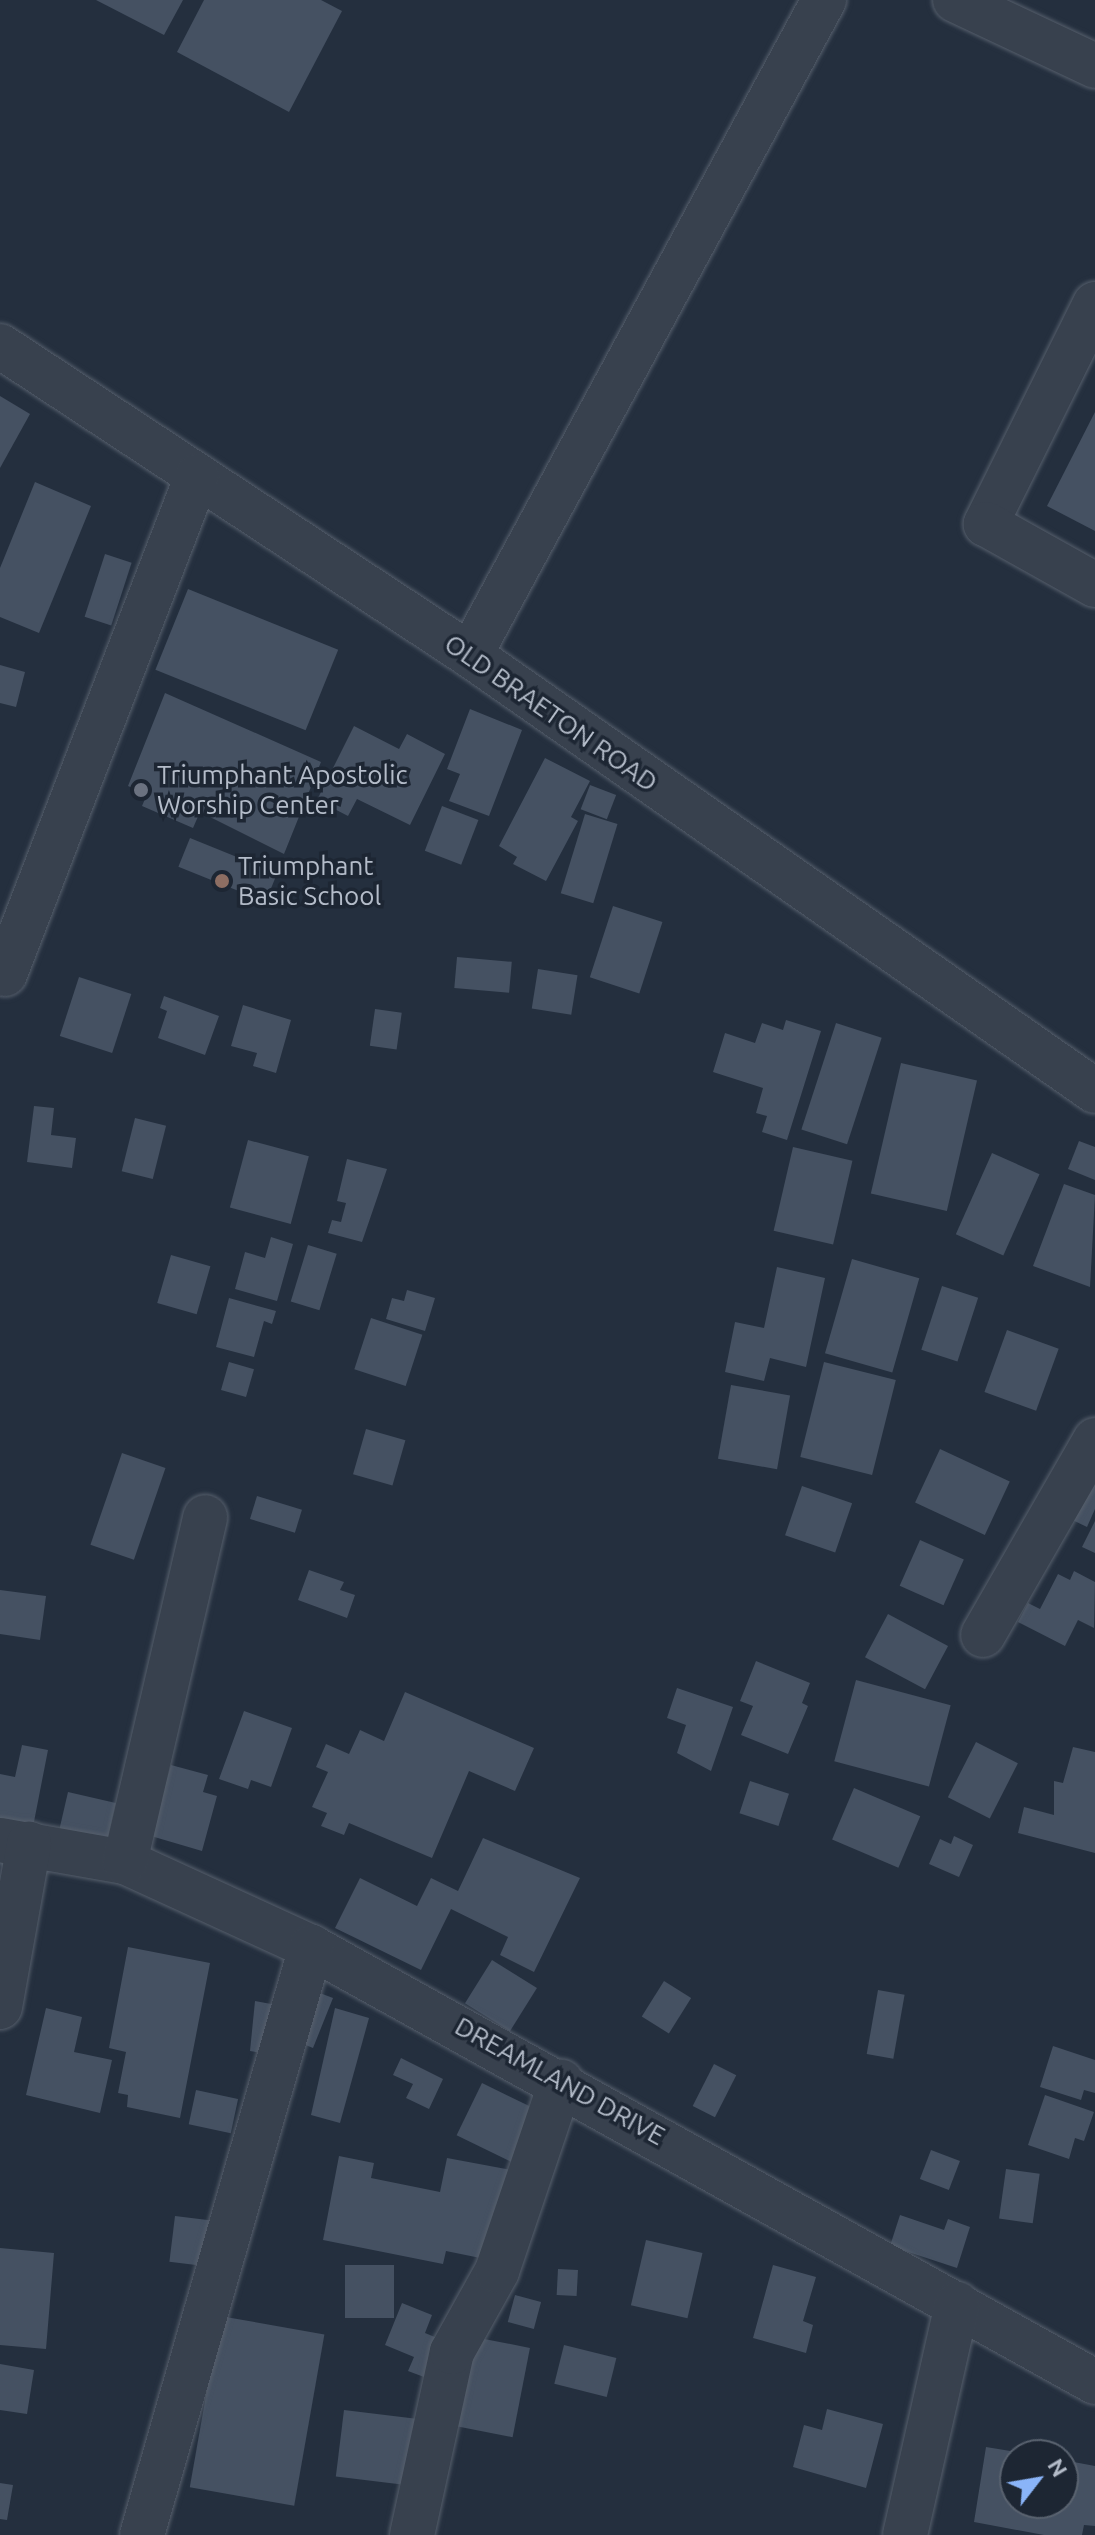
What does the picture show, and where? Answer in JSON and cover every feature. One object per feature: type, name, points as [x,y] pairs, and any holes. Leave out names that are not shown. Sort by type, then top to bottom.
[{"type":"street","points":[[470,655],[824,0]]},
{"type":"street","points":[[955,0],[1095,66]]},
{"type":"street","points":[[1095,304],[986,524],[1095,585]]},
{"type":"street","name":"OLD BRAETON ROAD","points":[[0,346],[470,655],[1095,1091]]},
{"type":"street","points":[[5,974],[197,476]]},
{"type":"street","points":[[983,1635],[1095,1440]]},
{"type":"street","points":[[125,1862],[205,1517]]},
{"type":"street","points":[[0,2007],[15,1842]]},
{"type":"street","name":"DREAMLAND DRIVE","points":[[15,1842],[125,1862],[311,1947],[561,2082],[1095,2382]]},
{"type":"street","points":[[142,2535],[311,1947]]},
{"type":"street","points":[[412,2535],[452,2352],[497,2271],[561,2082]]},
{"type":"street","points":[[905,2535],[957,2304]]},
{"type":"building","points":[[96,0],[183,0],[164,35]]},
{"type":"building","points":[[204,0],[321,0],[342,11],[289,112],[177,52]]},
{"type":"building","points":[[0,396],[30,414],[0,468]]},
{"type":"building","points":[[1095,412],[1095,531],[1047,506]]},
{"type":"building","points":[[35,482],[91,506],[39,633],[0,617],[0,568]]},
{"type":"building","points":[[105,554],[132,563],[111,625],[85,617]]},
{"type":"building","points":[[188,589],[338,650],[306,730],[155,670]]},
{"type":"building","points":[[0,665],[25,672],[16,707],[0,703]]},
{"type":"building","points":[[165,693],[321,762],[284,854],[200,812],[193,828],[142,806],[147,794],[128,786]]},
{"type":"building","points":[[470,709],[522,730],[489,816],[449,801],[460,774],[447,769]]},
{"type":"building","points":[[354,726],[399,749],[407,734],[445,754],[410,825],[357,799],[348,816],[317,800]]},
{"type":"building","points":[[545,758],[590,781],[571,817],[578,821],[546,881],[513,864],[517,857],[499,846]]},
{"type":"building","points":[[590,785],[616,795],[607,819],[581,809]]},
{"type":"building","points":[[442,806],[478,820],[461,865],[425,851]]},
{"type":"building","points":[[585,814],[618,824],[593,903],[561,893]]},
{"type":"building","points":[[190,838],[277,873],[266,902],[178,867]]},
{"type":"building","points":[[613,906],[662,922],[639,993],[590,977]]},
{"type":"building","points":[[457,957],[512,962],[509,993],[454,988]]},
{"type":"building","points":[[538,969],[578,975],[571,1015],[532,1009]]},
{"type":"building","points":[[79,977],[131,994],[112,1053],[60,1036]]},
{"type":"building","points":[[164,996],[219,1016],[205,1055],[158,1038],[167,1011],[160,1008]]},
{"type":"building","points":[[243,1005],[291,1020],[276,1073],[253,1066],[257,1053],[231,1046]]},
{"type":"building","points":[[375,1009],[402,1013],[397,1049],[370,1046]]},
{"type":"building","points":[[786,1020],[821,1031],[787,1140],[762,1132],[767,1116],[756,1113],[763,1088],[713,1072],[725,1033],[755,1043],[762,1023],[783,1030]]},
{"type":"building","points":[[836,1023],[882,1038],[847,1144],[801,1130]]},
{"type":"building","points":[[901,1063],[977,1081],[947,1211],[871,1194]]},
{"type":"building","points":[[34,1106],[54,1108],[51,1135],[76,1138],[72,1168],[27,1162]]},
{"type":"building","points":[[135,1118],[166,1126],[153,1179],[122,1171]]},
{"type":"building","points":[[248,1140],[309,1156],[291,1224],[230,1208]]},
{"type":"building","points":[[1079,1141],[1095,1147],[1095,1180],[1068,1169]]},
{"type":"building","points":[[793,1147],[852,1161],[833,1245],[774,1231]]},
{"type":"building","points":[[992,1153],[1040,1174],[1003,1255],[956,1234]]},
{"type":"building","points":[[347,1159],[387,1169],[362,1242],[328,1233],[332,1220],[341,1222],[346,1203],[337,1201]]},
{"type":"building","points":[[1064,1184],[1095,1195],[1090,1287],[1033,1266]]},
{"type":"building","points":[[271,1237],[293,1244],[277,1301],[235,1289],[245,1252],[265,1258]]},
{"type":"building","points":[[308,1245],[337,1254],[319,1310],[291,1301]]},
{"type":"building","points":[[171,1255],[210,1266],[197,1314],[157,1303]]},
{"type":"building","points":[[852,1259],[919,1278],[892,1372],[825,1353]]},
{"type":"building","points":[[777,1267],[825,1278],[806,1367],[770,1358],[764,1381],[725,1372],[735,1322],[764,1328]]},
{"type":"building","points":[[942,1286],[978,1298],[957,1361],[921,1350]]},
{"type":"building","points":[[407,1290],[435,1298],[425,1331],[386,1319],[392,1298],[404,1301]]},
{"type":"building","points":[[229,1298],[276,1311],[272,1324],[264,1321],[254,1357],[216,1347]]},
{"type":"building","points":[[371,1318],[422,1335],[406,1386],[354,1369]]},
{"type":"building","points":[[1007,1330],[1059,1349],[1036,1411],[984,1392]]},
{"type":"building","points":[[229,1362],[254,1369],[246,1397],[221,1390]]},
{"type":"building","points":[[824,1362],[896,1380],[872,1475],[800,1457]]},
{"type":"building","points":[[731,1385],[790,1395],[777,1469],[718,1459]]},
{"type":"building","points":[[366,1429],[405,1440],[392,1485],[353,1474]]},
{"type":"building","points":[[940,1449],[1010,1482],[985,1535],[915,1502]]},
{"type":"building","points":[[1095,1451],[1095,1509],[1087,1527],[1060,1514]]},
{"type":"building","points":[[122,1453],[165,1468],[134,1560],[90,1545]]},
{"type":"building","points":[[802,1486],[852,1503],[835,1552],[785,1535]]},
{"type":"building","points":[[257,1496],[302,1510],[295,1533],[250,1519]]},
{"type":"building","points":[[1095,1521],[1095,1553],[1082,1547]]},
{"type":"building","points":[[920,1540],[964,1560],[944,1605],[900,1586]]},
{"type":"building","points":[[309,1570],[344,1582],[340,1590],[355,1595],[347,1618],[298,1600]]},
{"type":"building","points":[[1074,1571],[1095,1582],[1094,1628],[1078,1620],[1065,1646],[1018,1622],[1028,1603],[1040,1609],[1058,1574],[1070,1580]]},
{"type":"building","points":[[0,1590],[46,1596],[40,1640],[0,1634]]},
{"type":"building","points":[[888,1614],[948,1646],[925,1689],[865,1657]]},
{"type":"building","points":[[756,1661],[810,1683],[802,1703],[808,1706],[788,1754],[741,1735],[753,1706],[740,1701]]},
{"type":"building","points":[[856,1680],[951,1705],[929,1787],[834,1761]]},
{"type":"building","points":[[677,1688],[733,1707],[711,1771],[677,1753],[686,1725],[667,1718]]},
{"type":"building","points":[[405,1692],[534,1748],[515,1791],[469,1771],[432,1858],[349,1823],[344,1835],[321,1826],[327,1813],[312,1807],[328,1772],[316,1767],[326,1744],[349,1754],[360,1730],[384,1741]]},
{"type":"building","points":[[244,1711],[292,1728],[271,1787],[251,1780],[248,1789],[219,1779]]},
{"type":"building","points":[[976,1742],[1018,1763],[990,1819],[948,1797]]},
{"type":"building","points":[[22,1745],[48,1750],[32,1832],[0,1825],[0,1774],[15,1777]]},
{"type":"building","points":[[1073,1747],[1095,1752],[1095,1853],[1018,1833],[1024,1807],[1054,1815],[1054,1781],[1063,1783]]},
{"type":"building","points":[[171,1765],[208,1775],[203,1792],[217,1796],[202,1851],[151,1836]]},
{"type":"building","points":[[750,1781],[789,1794],[778,1826],[739,1813]]},
{"type":"building","points":[[854,1788],[920,1816],[898,1868],[832,1840]]},
{"type":"building","points":[[68,1792],[116,1803],[106,1844],[59,1833]]},
{"type":"building","points":[[954,1836],[973,1845],[959,1877],[929,1864],[940,1839],[951,1844]]},
{"type":"building","points":[[483,1838],[580,1878],[534,1972],[500,1955],[508,1937],[451,1909],[421,1970],[335,1928],[360,1878],[417,1906],[431,1878],[458,1891]]},
{"type":"building","points":[[128,1947],[210,1963],[180,2118],[127,2107],[128,2095],[118,2093],[126,2052],[109,2048]]},
{"type":"building","points":[[492,1960],[537,1988],[510,2031],[465,2003]]},
{"type":"building","points":[[664,1981],[691,1998],[669,2034],[642,2017]]},
{"type":"building","points":[[312,1990],[333,1998],[313,2048],[298,2042]]},
{"type":"building","points":[[878,1990],[905,1995],[893,2059],[867,2054]]},
{"type":"building","points":[[255,2001],[282,2006],[273,2055],[250,2051]]},
{"type":"building","points":[[46,2008],[82,2017],[74,2052],[112,2060],[100,2113],[26,2095]]},
{"type":"building","points":[[335,2008],[369,2018],[340,2123],[311,2115]]},
{"type":"building","points":[[1053,2046],[1095,2060],[1095,2093],[1084,2090],[1081,2100],[1040,2087]]},
{"type":"building","points":[[401,2058],[443,2079],[429,2109],[406,2098],[413,2084],[393,2075]]},
{"type":"building","points":[[714,2064],[736,2075],[715,2117],[693,2106]]},
{"type":"building","points":[[482,2083],[543,2113],[518,2165],[457,2135]]},
{"type":"building","points":[[196,2090],[238,2099],[231,2133],[189,2124]]},
{"type":"building","points":[[1045,2095],[1094,2112],[1084,2141],[1075,2138],[1069,2159],[1028,2145]]},
{"type":"building","points":[[931,2150],[960,2161],[949,2190],[920,2179]]},
{"type":"building","points":[[339,2156],[374,2163],[371,2178],[440,2192],[447,2158],[512,2170],[495,2261],[446,2251],[443,2264],[323,2240]]},
{"type":"building","points":[[1006,2169],[1040,2174],[1033,2223],[999,2219]]},
{"type":"building","points":[[900,2215],[944,2230],[948,2219],[970,2227],[957,2268],[890,2246]]},
{"type":"building","points":[[175,2216],[214,2221],[208,2266],[169,2262]]},
{"type":"building","points":[[646,2240],[703,2253],[687,2318],[631,2305]]},
{"type":"building","points":[[0,2248],[54,2253],[46,2349],[0,2345]]},
{"type":"building","points":[[345,2265],[394,2265],[394,2318],[345,2318]]},
{"type":"building","points":[[773,2265],[816,2277],[803,2321],[813,2325],[806,2353],[753,2338]]},
{"type":"building","points":[[558,2269],[578,2270],[577,2296],[557,2295]]},
{"type":"building","points":[[515,2295],[541,2302],[534,2329],[508,2322]]},
{"type":"building","points":[[402,2303],[432,2315],[425,2333],[447,2342],[432,2380],[408,2371],[414,2357],[385,2345]]},
{"type":"building","points":[[220,2316],[324,2334],[294,2506],[190,2487]]},
{"type":"building","points":[[474,2337],[530,2348],[513,2437],[457,2426]]},
{"type":"building","points":[[564,2345],[616,2358],[607,2397],[554,2384]]},
{"type":"building","points":[[0,2364],[34,2370],[27,2414],[0,2410]]},
{"type":"building","points":[[827,2409],[883,2424],[866,2488],[793,2467],[804,2425],[822,2430]]},
{"type":"building","points":[[344,2410],[428,2420],[420,2487],[336,2477]]},
{"type":"building","points":[[986,2447],[999,2449],[999,2519],[1079,2519],[1079,2463],[1095,2466],[1095,2526],[1084,2525],[1082,2535],[1044,2535],[974,2522]]},
{"type":"building","points":[[0,2483],[13,2485],[7,2520],[0,2519]]},
{"type":"place","name":"Triumphant Apostolic Worship Center","points":[[141,790]]},
{"type":"place","name":"Triumphant Basic School","points":[[222,881]]}]
